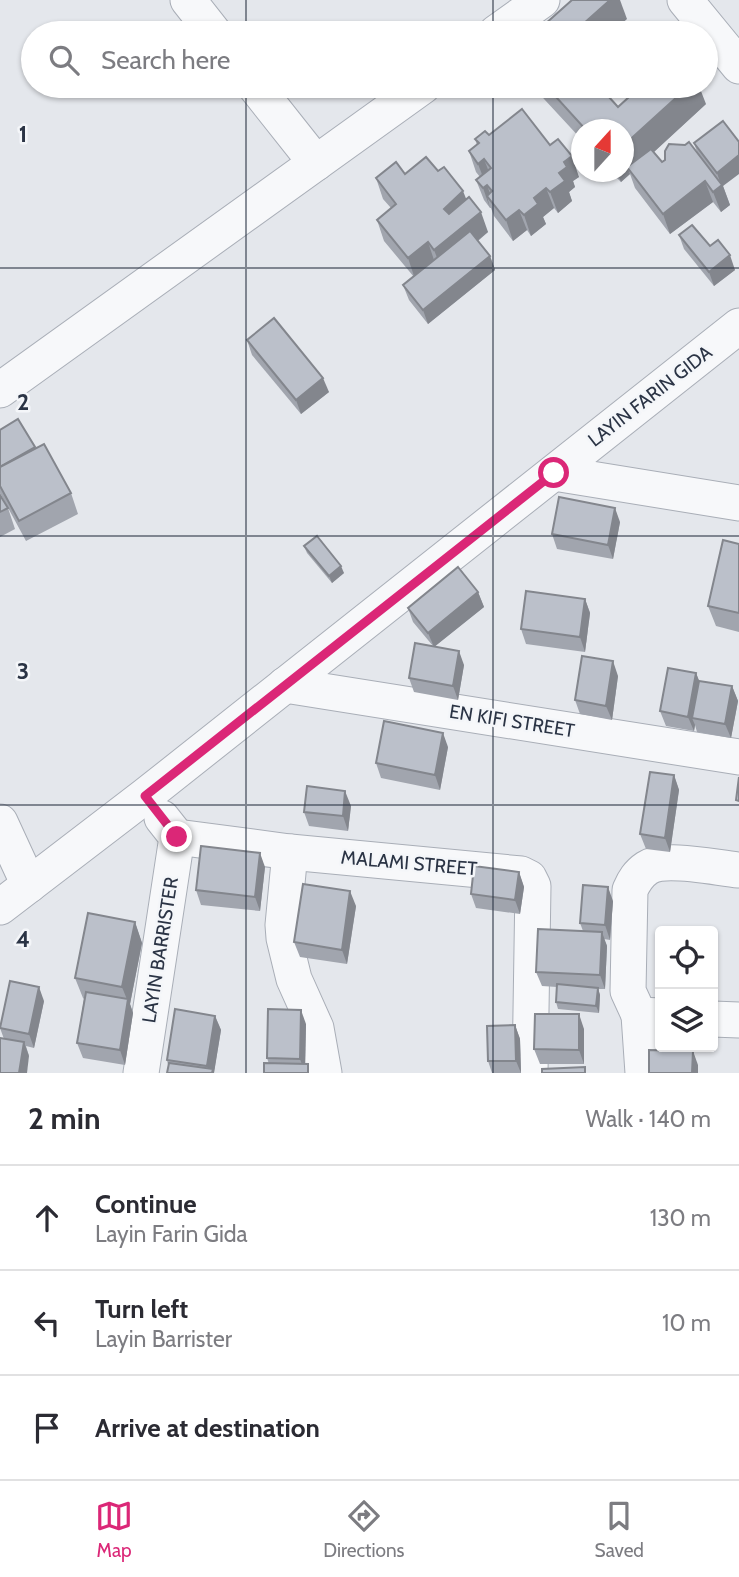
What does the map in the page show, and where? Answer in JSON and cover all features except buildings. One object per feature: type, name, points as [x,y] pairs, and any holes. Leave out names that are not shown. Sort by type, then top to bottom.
[{"type":"street","points":[[188,0],[205,21]]},
{"type":"street","points":[[513,21],[542,0]]},
{"type":"street","points":[[685,0],[702,21]]},
{"type":"street","points":[[718,40],[738,64]]},
{"type":"street","points":[[265,98],[316,163]]},
{"type":"street","points":[[0,390],[406,98]]},
{"type":"street","name":"LAYIN FARIN GIDA","points":[[0,907],[145,796],[739,326]]},
{"type":"street","points":[[554,473],[739,503]]},
{"type":"street","name":"EN KIFI STREET","points":[[285,685],[739,757]]},
{"type":"street","points":[[145,796],[177,837]]},
{"type":"street","points":[[0,822],[29,886]]},
{"type":"street","name":"MALAMI STREET","points":[[177,837],[290,852],[522,874],[529,878],[533,887],[530,1073]]},
{"type":"street","name":"LAYIN BARRISTER","points":[[141,1073],[177,837]]},
{"type":"street","points":[[290,852],[284,938],[294,979],[316,1028],[324,1073]]},
{"type":"street","points":[[643,1073],[650,1016],[628,991],[630,890],[637,877],[648,867],[662,863],[739,870]]},
{"type":"street","points":[[718,1019],[739,1020]]},
{"type":"route","points":[[177,837],[145,796],[554,473]]}]
